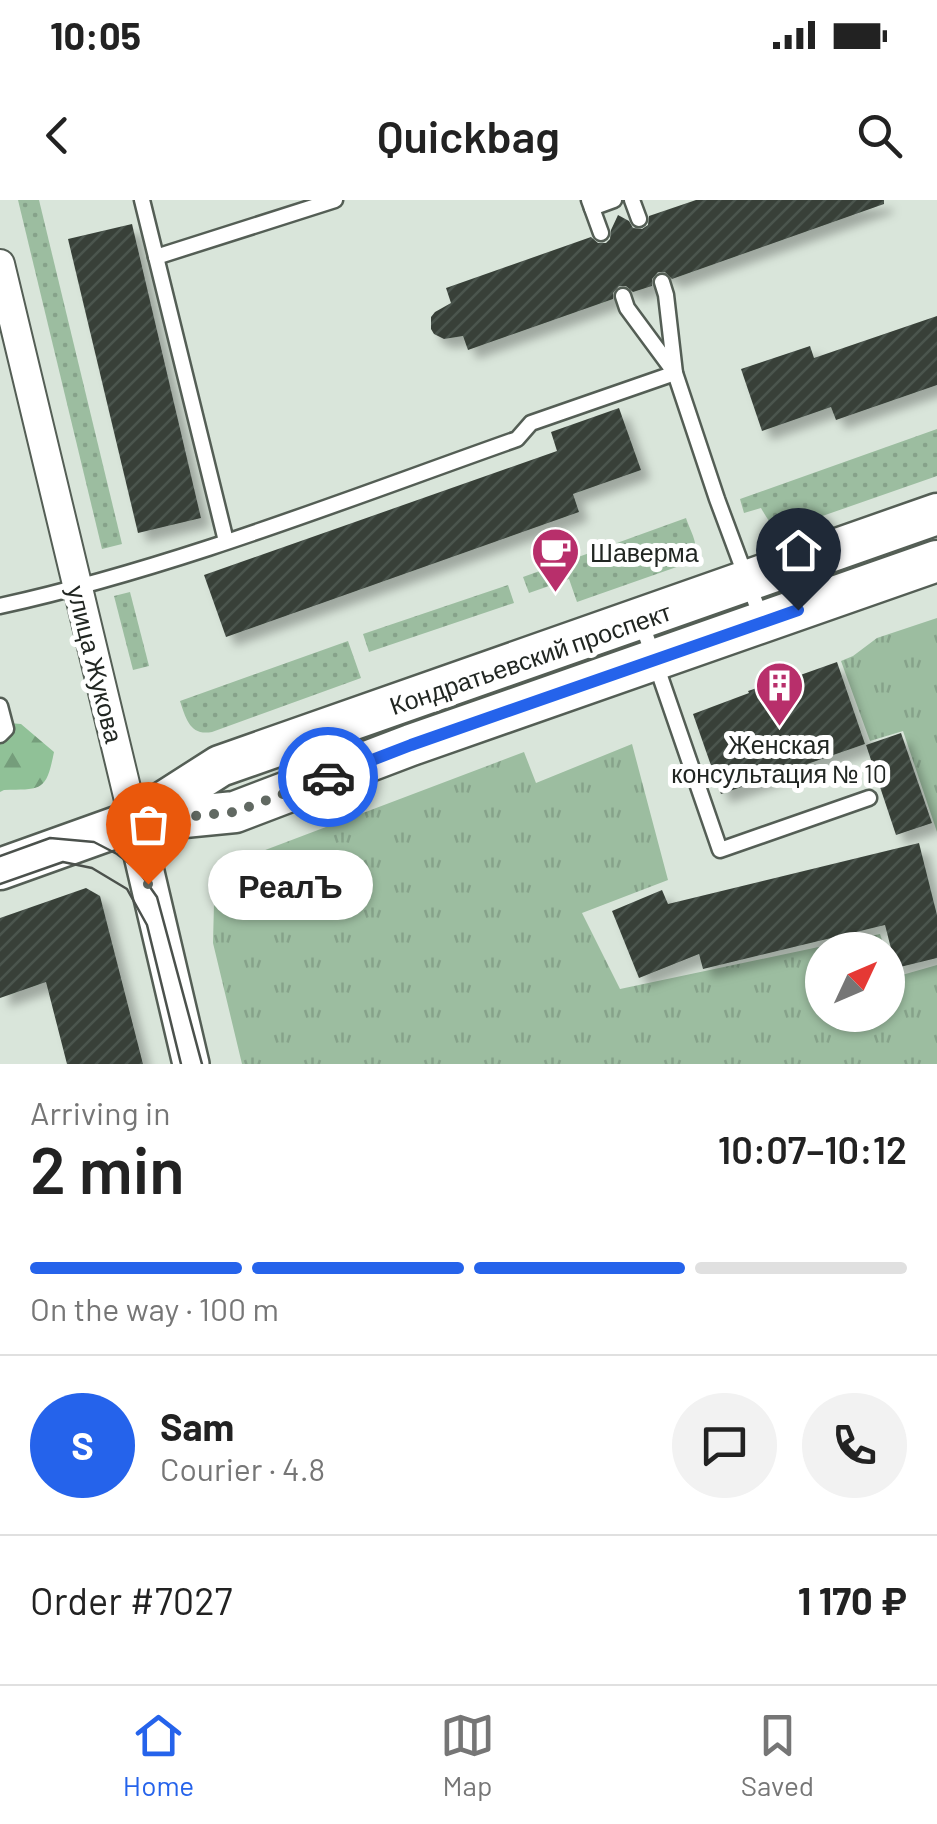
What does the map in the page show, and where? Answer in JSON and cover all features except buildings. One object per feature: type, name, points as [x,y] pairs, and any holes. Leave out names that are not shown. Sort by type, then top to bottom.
[{"type":"main road","name":"Кондратьевский проспект","points":[[134,822],[220,766],[937,514]]},
{"type":"main road","name":"Кондратьевский проспект","points":[[0,869],[134,822],[235,812],[411,745],[937,561]]},
{"type":"street","name":"улица Жукова","points":[[0,264],[191,1064]]},
{"type":"lane","points":[[142,200],[226,541]]},
{"type":"lane","points":[[156,257],[335,200]]},
{"type":"lane","points":[[601,233],[590,204],[614,200]]},
{"type":"lane","points":[[632,200],[639,220]]},
{"type":"lane","points":[[662,282],[675,373],[763,622]]},
{"type":"lane","points":[[623,296],[627,308],[675,373]]},
{"type":"lane","points":[[0,606],[226,541],[517,439],[531,423],[675,373]]},
{"type":"lane","points":[[640,619],[720,850],[869,798]]},
{"type":"lane","points":[[0,706],[6,729],[0,734]]},
{"type":"green space","points":[[18,200],[39,200],[122,544],[102,549]]},
{"type":"green space","points":[[937,429],[937,476],[788,528],[774,525],[761,508],[744,513],[740,499]]},
{"type":"green space","points":[[686,518],[696,548],[688,563],[577,602],[569,579],[529,593],[523,577]]},
{"type":"green space","points":[[508,585],[514,603],[369,652],[363,634]]},
{"type":"green space","points":[[130,592],[149,666],[133,670],[114,596]]},
{"type":"green space","points":[[937,618],[937,832],[903,731],[870,741],[841,661],[877,638]]},
{"type":"green space","points":[[348,641],[361,678],[212,732],[194,729],[187,720],[180,701]]},
{"type":"green space","points":[[9,723],[21,724],[54,752],[48,775],[40,786],[0,792],[0,729]]},
{"type":"green space","points":[[632,744],[668,880],[582,913],[620,989],[805,950],[805,1032],[905,1032],[905,974],[937,965],[937,1064],[242,1064],[213,943],[214,903],[239,860],[524,752],[536,783]]},
{"type":"tram line","points":[[0,856],[50,838],[94,842],[138,870],[157,897],[202,1064]]},
{"type":"tram line","points":[[0,884],[63,862],[92,868],[127,889],[147,925],[181,1064]]},
{"type":"way so far","points":[[148,884],[134,822],[235,812],[328,777]]},
{"type":"place","name":"Шаверма","points":[[555,594]]},
{"type":"place","name":"Женская консультация № 10","points":[[779,728]]},
{"type":"place","name":"РеалЪ","points":[[148,884]]},
{"type":"route","points":[[328,777],[798,610]]}]
